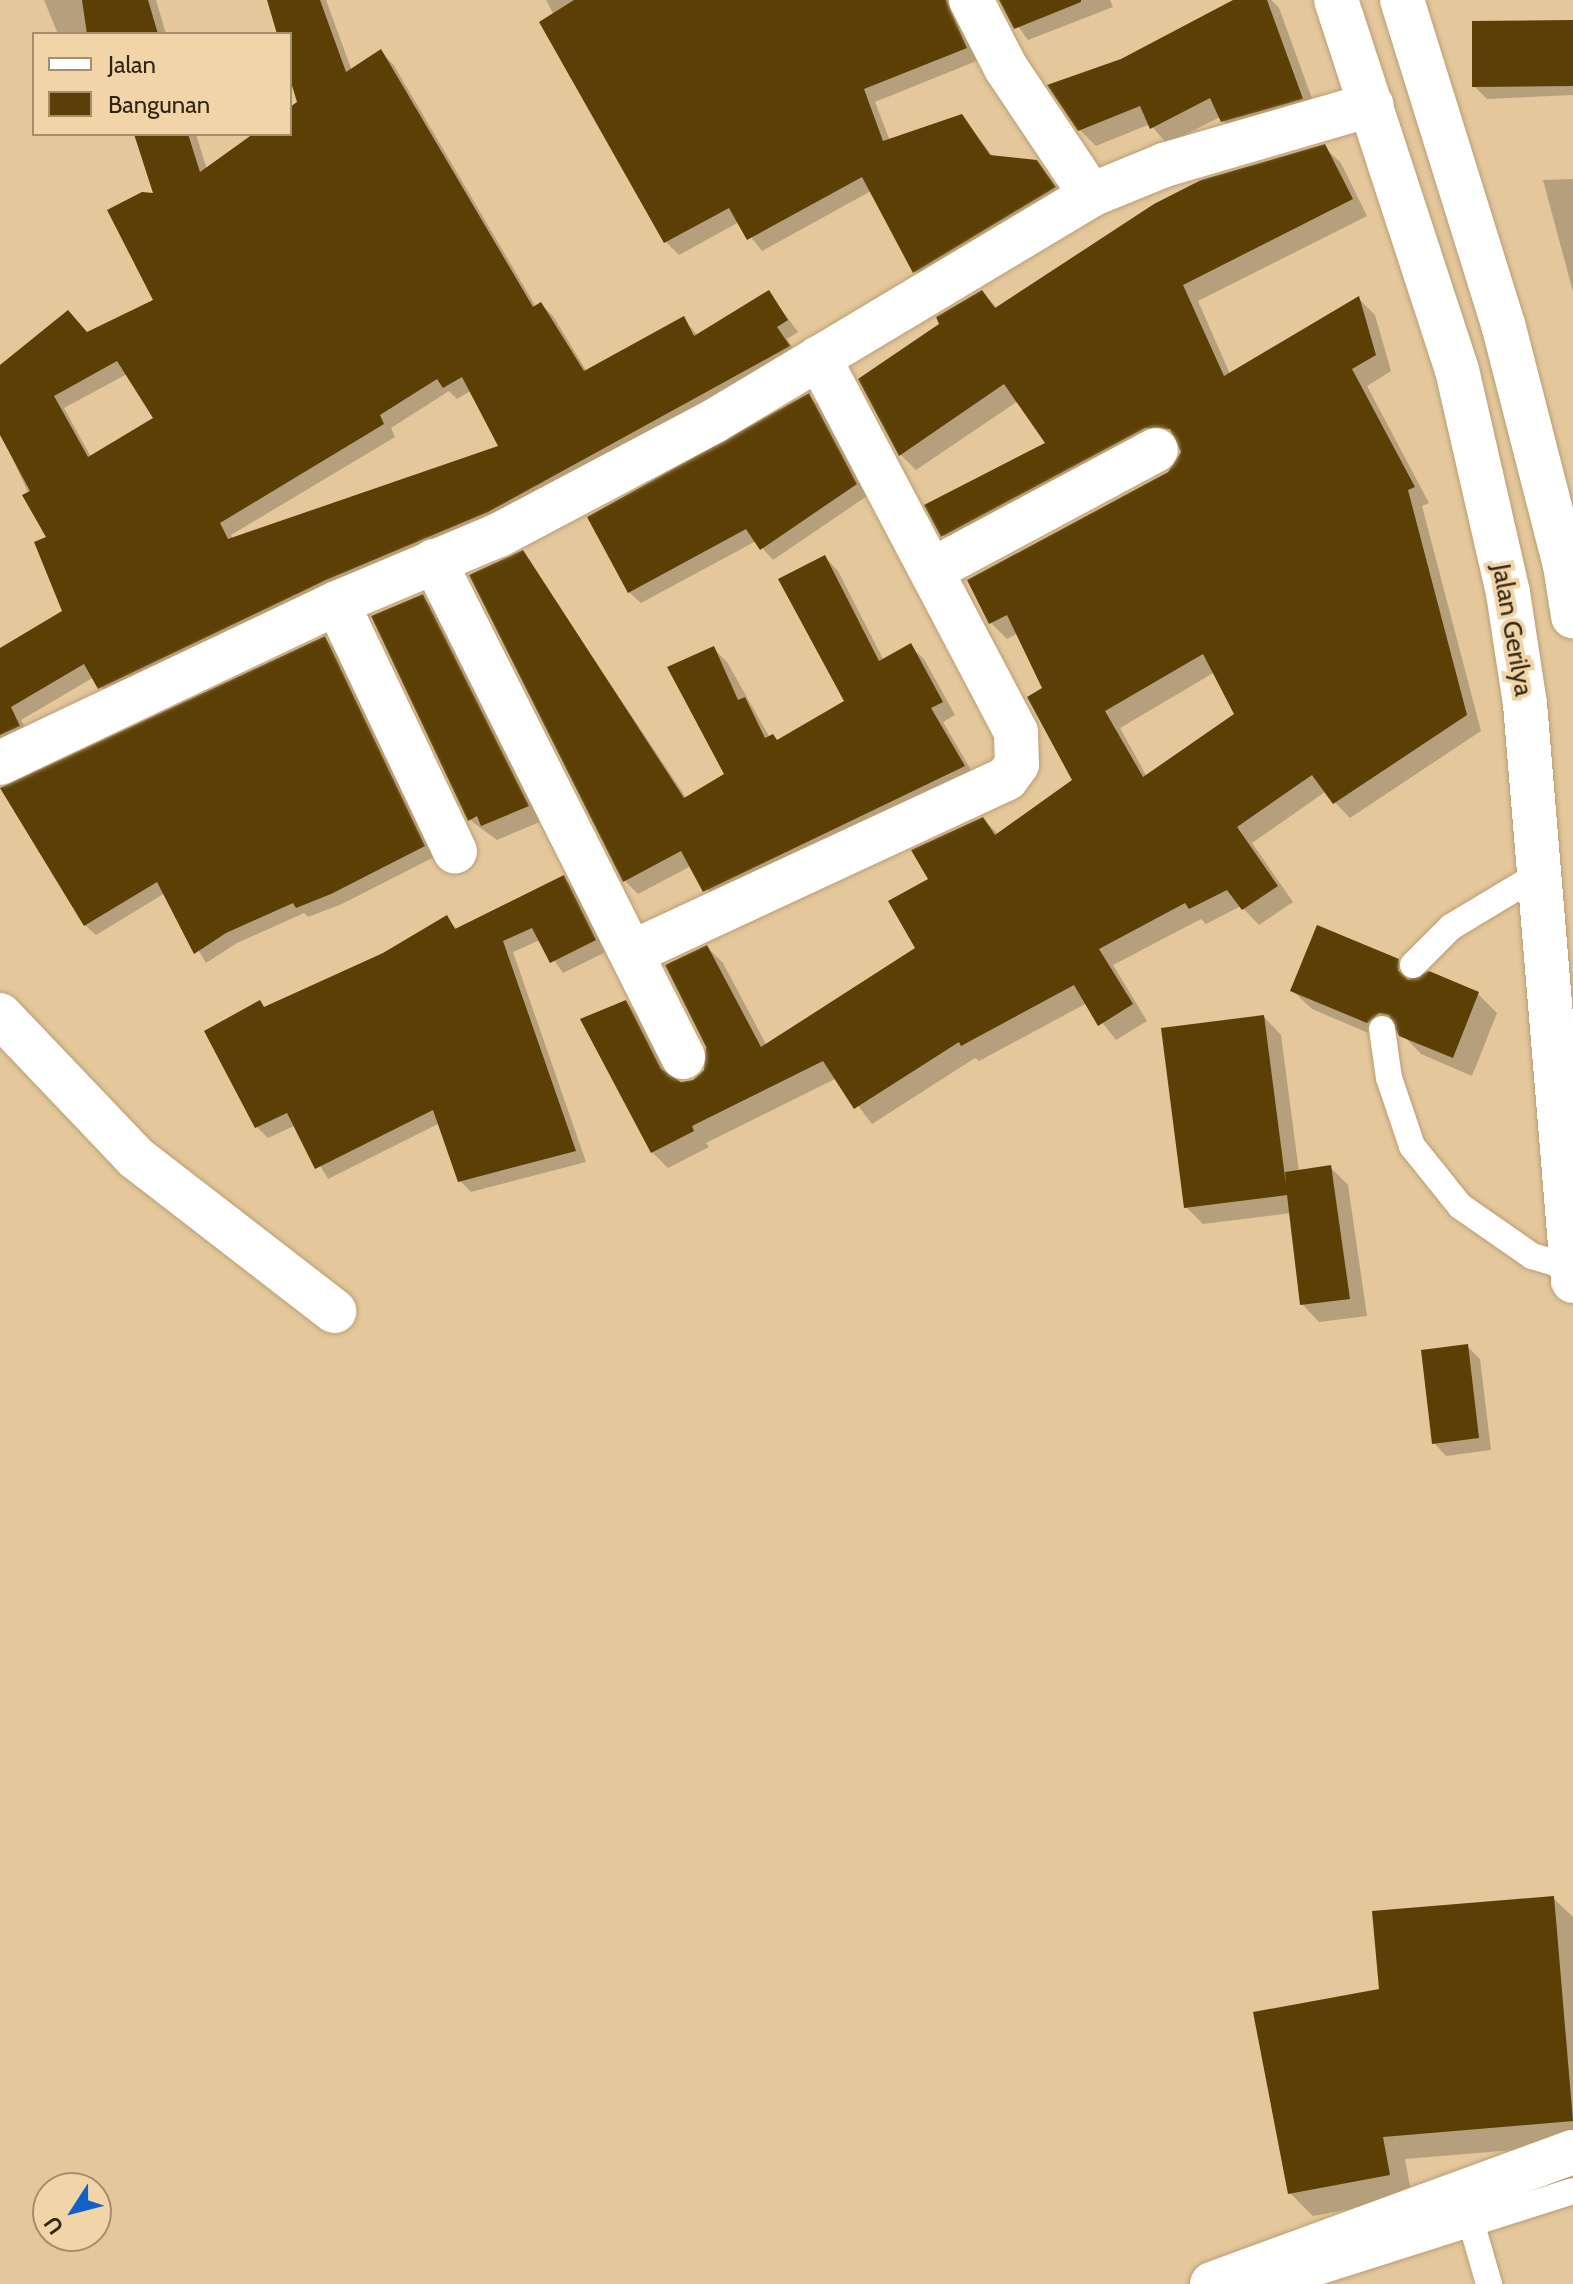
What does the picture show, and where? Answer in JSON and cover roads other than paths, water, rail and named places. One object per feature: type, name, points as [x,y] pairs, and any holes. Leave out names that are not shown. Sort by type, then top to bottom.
[{"type":"main road","points":[[971,0],[1006,68],[1091,195]]},
{"type":"main road","name":"Jalan Gerilya","points":[[1336,0],[1457,370],[1508,593],[1525,704],[1573,1272]]},
{"type":"main road","points":[[1402,0],[1503,324],[1565,565],[1573,616]]},
{"type":"main road","points":[[0,763],[337,603],[499,535],[714,421],[1091,195],[1164,165],[1371,105]]},
{"type":"main road","points":[[633,952],[1007,778],[1017,764],[1016,732],[819,358]]},
{"type":"main road","points":[[932,570],[1156,450]]},
{"type":"main road","points":[[434,561],[633,952],[683,1057]]},
{"type":"main road","points":[[337,603],[455,851]]},
{"type":"main road","points":[[0,1015],[135,1157],[334,1311]]},
{"type":"main road","points":[[1212,2284],[1573,2152]]},
{"type":"lane","points":[[1413,965],[1451,927],[1539,874]]},
{"type":"lane","points":[[1382,1029],[1389,1078],[1412,1146],[1460,1206],[1532,1256],[1573,1272]]},
{"type":"lane","points":[[1280,2284],[1338,2262],[1472,2225],[1573,2191]]},
{"type":"lane","points":[[1472,2225],[1489,2284]]}]
